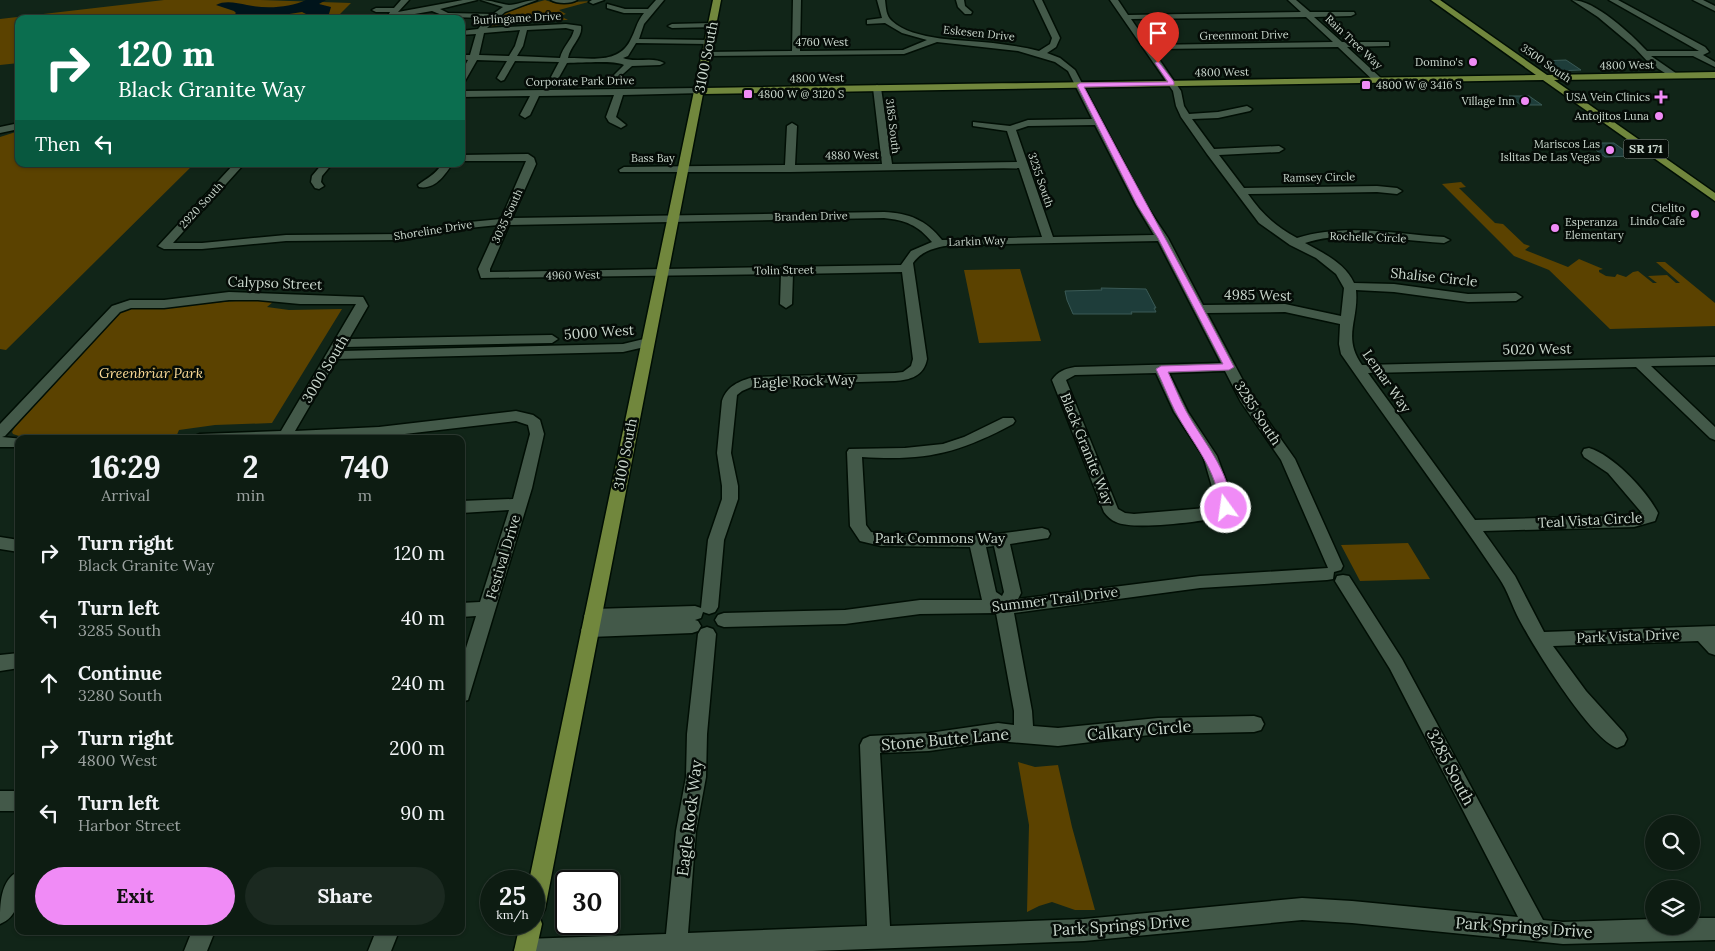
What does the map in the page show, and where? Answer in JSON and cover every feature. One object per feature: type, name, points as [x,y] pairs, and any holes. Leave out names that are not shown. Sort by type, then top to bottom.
[{"type":"main road","name":"3100 South","points":[[542,870],[718,0]]},
{"type":"main road","name":"3500 South","points":[[1436,0],[1715,198]]},
{"type":"main road","name":"4800 West","points":[[699,91],[1715,75]]},
{"type":"main road","points":[[525,950],[528,935]]},
{"type":"street","points":[[392,14],[405,0]]},
{"type":"street","points":[[376,10],[392,14],[409,14],[473,0]]},
{"type":"street","points":[[485,0],[509,7]]},
{"type":"street","points":[[465,73],[474,56],[481,30],[493,16],[509,7],[533,0]]},
{"type":"street","points":[[555,0],[573,0]]},
{"type":"street","points":[[465,57],[598,61],[616,58],[627,53],[634,41],[640,23],[660,0]]},
{"type":"street","points":[[796,53],[797,0]]},
{"type":"street","points":[[870,22],[887,20],[881,0]]},
{"type":"street","points":[[960,0],[962,7],[968,12]]},
{"type":"street","points":[[1038,0],[1056,38],[1055,43],[1041,53]]},
{"type":"street","points":[[1114,0],[1177,91],[1180,106],[1186,117],[1210,152],[1264,221],[1294,243],[1331,264],[1342,274],[1349,286]]},
{"type":"street","name":"Rain Tree Way","points":[[1292,0],[1379,81]]},
{"type":"street","points":[[1576,0],[1603,16],[1646,53],[1652,61],[1676,76]]},
{"type":"street","points":[[1613,0],[1705,52],[1695,54],[1646,53]]},
{"type":"street","points":[[1697,0],[1715,9]]},
{"type":"street","points":[[610,6],[624,11],[651,11]]},
{"type":"street","points":[[434,9],[447,15]]},
{"type":"street","points":[[1126,17],[1351,14]]},
{"type":"street","points":[[465,15],[493,16]]},
{"type":"street","name":"Eskesen Drive","points":[[887,20],[903,31],[936,40],[1010,47],[1041,53],[1054,58],[1068,67],[1080,85],[1099,122]]},
{"type":"street","name":"Burlingame Drive","points":[[465,32],[571,22],[579,31],[566,48],[564,60],[555,77]]},
{"type":"street","points":[[672,26],[712,25]]},
{"type":"street","points":[[501,78],[513,57],[524,28]]},
{"type":"street","name":"4760 West","points":[[706,54],[904,52],[936,40]]},
{"type":"street","points":[[634,41],[709,42]]},
{"type":"street","name":"Greenmont Drive","points":[[1147,47],[1386,44]]},
{"type":"street","points":[[1695,54],[1715,65]]},
{"type":"street","points":[[616,58],[630,64],[660,63]]},
{"type":"street","points":[[615,78],[630,64]]},
{"type":"street","name":"3185 South","points":[[877,88],[887,167]]},
{"type":"street","name":"Corporate Park Drive","points":[[465,94],[699,91]]},
{"type":"street","points":[[619,92],[610,117],[621,125]]},
{"type":"street","points":[[525,115],[536,93]]},
{"type":"street","points":[[1186,117],[1218,115],[1247,109]]},
{"type":"street","points":[[976,124],[1011,129],[1028,123],[1099,122]]},
{"type":"street","name":"3285 South","points":[[1099,122],[1131,186],[1162,238],[1248,402],[1288,459],[1335,574],[1396,664],[1537,931]]},
{"type":"street","points":[[790,169],[792,126]]},
{"type":"street","points":[[0,130],[15,127]]},
{"type":"street","name":"3235 South","points":[[1011,129],[1049,240]]},
{"type":"street","points":[[1210,152],[1279,149]]},
{"type":"street","name":"3035 South","points":[[465,158],[528,157],[531,164],[484,269],[485,276]]},
{"type":"street","name":"4880 West","points":[[683,171],[1023,165]]},
{"type":"street","name":"2920 South","points":[[164,246],[237,167]]},
{"type":"street","points":[[319,186],[316,182],[317,176],[324,167]]},
{"type":"street","points":[[423,185],[433,182],[445,167]]},
{"type":"street","name":"Bass Bay","points":[[624,170],[683,171]]},
{"type":"street","name":"Ramsey Circle","points":[[1240,191],[1377,189],[1397,191]]},
{"type":"street","name":"Branden Drive","points":[[673,218],[897,215],[923,224],[939,243]]},
{"type":"street","name":"Shoreline Drive","points":[[164,246],[202,246],[286,238],[403,237],[474,223],[673,218]]},
{"type":"street","name":"Rochelle Circle","points":[[1294,243],[1314,236],[1345,234],[1444,240]]},
{"type":"street","name":"Larkin Way","points":[[907,268],[907,263],[914,254],[939,243],[1162,238]]},
{"type":"street","name":"Tolin Street","points":[[662,273],[907,268]]},
{"type":"street","name":"Eagle Rock Way","points":[[676,944],[686,831],[696,777],[701,620],[716,540],[730,499],[730,486],[724,453],[729,401],[734,390],[754,381],[901,377],[917,369],[920,359],[907,268]]},
{"type":"street","points":[[786,304],[787,270]]},
{"type":"street","name":"4960 West","points":[[485,276],[662,273]]},
{"type":"street","name":"Shalise Circle","points":[[1349,286],[1394,288],[1439,296],[1468,298],[1516,297]]},
{"type":"street","name":"Lemar Way","points":[[1349,286],[1350,293],[1345,321],[1344,344],[1359,370],[1506,575],[1540,639],[1586,707],[1617,739]]},
{"type":"street","name":"Calypso Street","points":[[0,433],[116,309],[130,304],[164,304],[239,296],[300,300],[359,300]]},
{"type":"street","name":"3000 South","points":[[285,435],[362,306],[359,300]]},
{"type":"street","name":"4985 West","points":[[1198,309],[1285,308],[1345,321]]},
{"type":"street","name":"5000 West","points":[[337,349],[624,348],[648,342]]},
{"type":"street","name":"5020 West","points":[[1359,370],[1715,361]]},
{"type":"street","points":[[1640,363],[1715,435]]},
{"type":"street","name":"Black Granite Way","points":[[1161,369],[1181,412],[1210,456],[1225,499],[1226,508],[1224,511],[1217,513],[1134,520],[1121,518],[1112,512],[1084,439],[1073,418],[1060,380],[1063,374],[1075,371],[1229,367]]},
{"type":"street","name":"Festival Drive","points":[[316,435],[397,430],[512,417],[525,417],[536,426],[537,434],[519,504],[465,681]]},
{"type":"street","name":"Park Commons Way","points":[[1008,422],[974,439],[941,449],[898,453],[854,452],[856,522],[866,536],[882,540],[977,541],[1001,540],[1042,534]]},
{"type":"street","points":[[0,442],[15,442]]},
{"type":"street","name":"Teal Vista Circle","points":[[1471,526],[1634,521],[1649,517],[1650,513],[1647,507],[1613,469],[1589,453]]},
{"type":"street","points":[[465,507],[519,504]]},
{"type":"street","points":[[977,541],[988,595],[1004,607],[1014,593],[1001,540]]},
{"type":"street","points":[[0,543],[15,545]]},
{"type":"street","points":[[984,573],[1008,571]]},
{"type":"street","name":"Summer Trail Drive","points":[[701,620],[717,630],[724,620],[845,617],[920,607],[1004,607],[1200,582],[1335,574]]},
{"type":"street","name":"Stone Butte Lane","points":[[879,937],[870,745],[929,742],[998,732],[1024,733],[1023,711],[1004,607]]},
{"type":"street","points":[[465,610],[487,609]]},
{"type":"street","points":[[591,623],[701,620]]},
{"type":"street","points":[[1709,634],[1715,648]]},
{"type":"street","name":"Park Vista Drive","points":[[1540,639],[1709,634]]},
{"type":"street","points":[[0,663],[15,661]]},
{"type":"street","name":"Calkary Circle","points":[[1024,733],[1040,737],[1058,737],[1158,726],[1254,724]]},
{"type":"street","points":[[0,802],[15,801]]},
{"type":"street","points":[[0,913],[15,889]]},
{"type":"street","name":"Park Springs Drive","points":[[525,950],[1111,928],[1302,909],[1352,912],[1537,931],[1599,933],[1715,929]]},
{"type":"street","points":[[195,951],[202,935]]},
{"type":"street","points":[[379,951],[386,935]]},
{"type":"green space","points":[[164,0],[261,0],[351,3],[339,15],[35,15]]},
{"type":"green space","points":[[545,0],[554,3],[592,1],[559,10],[566,14],[560,16],[568,20],[499,21],[498,28],[489,28],[507,11]]},
{"type":"green space","points":[[15,17],[15,63],[0,65],[0,19]]},
{"type":"green space","points":[[15,132],[15,167],[191,167],[6,350],[0,349],[0,137]]},
{"type":"green space","points":[[1461,182],[1466,187],[1459,188],[1495,223],[1503,224],[1524,244],[1530,246],[1525,250],[1568,267],[1579,259],[1603,269],[1599,270],[1599,272],[1606,276],[1615,277],[1617,274],[1626,277],[1638,271],[1653,283],[1657,283],[1648,276],[1667,275],[1676,283],[1680,283],[1656,262],[1665,262],[1715,303],[1715,326],[1610,329],[1549,270],[1514,256],[1442,184]]},
{"type":"green space","points":[[1020,269],[1041,341],[979,343],[964,270]]},
{"type":"green space","name":"Greenbriar Park","points":[[249,300],[273,302],[267,307],[289,310],[342,309],[272,423],[215,425],[179,430],[177,435],[13,434],[12,432],[15,427],[120,313],[131,309]]},
{"type":"green space","points":[[1408,543],[1430,579],[1360,581],[1341,545]]},
{"type":"green space","points":[[1018,762],[1035,767],[1058,765],[1072,827],[1095,910],[1075,910],[1052,902],[1027,912],[1029,825]]},
{"type":"water","points":[[306,0],[326,0],[319,4],[331,7],[329,14],[323,15],[308,15],[302,12],[283,15],[234,15],[236,13],[234,11],[216,5],[231,2],[261,7],[277,7]]},
{"type":"building","points":[[1566,60],[1581,70],[1555,71],[1540,61]]},
{"type":"building","name":"Village Inn","points":[[1509,96],[1529,96],[1542,105],[1521,105]]},
{"type":"building","name":"Mariscos Las Islitas De Las Vegas","points":[[1587,143],[1614,143],[1632,156],[1605,157]]},
{"type":"building","points":[[1101,288],[1146,289],[1156,308],[1154,308],[1156,312],[1073,314],[1065,291],[1102,290]]},
{"type":"place","name":"Domino's","points":[[1473,62]]},
{"type":"place","name":"4800 W @ 3416 S","points":[[1366,85]]},
{"type":"place","name":"4800 W @ 3120 S","points":[[748,94]]},
{"type":"place","name":"USA Vein Clinics","points":[[1661,97]]},
{"type":"place","name":"Village Inn","points":[[1525,101]]},
{"type":"place","name":"Antojitos Luna","points":[[1659,116]]},
{"type":"place","name":"Mariscos Las Islitas De Las Vegas","points":[[1610,150]]},
{"type":"place","name":"Cielito Lindo Cafe","points":[[1695,214]]},
{"type":"place","name":"Esperanza Elementary","points":[[1555,228]]},
{"type":"route","points":[[1158,63],[1172,84],[1080,85],[1141,205],[1162,238],[1229,367],[1161,369],[1181,412],[1210,456],[1225,499],[1226,508]]}]
